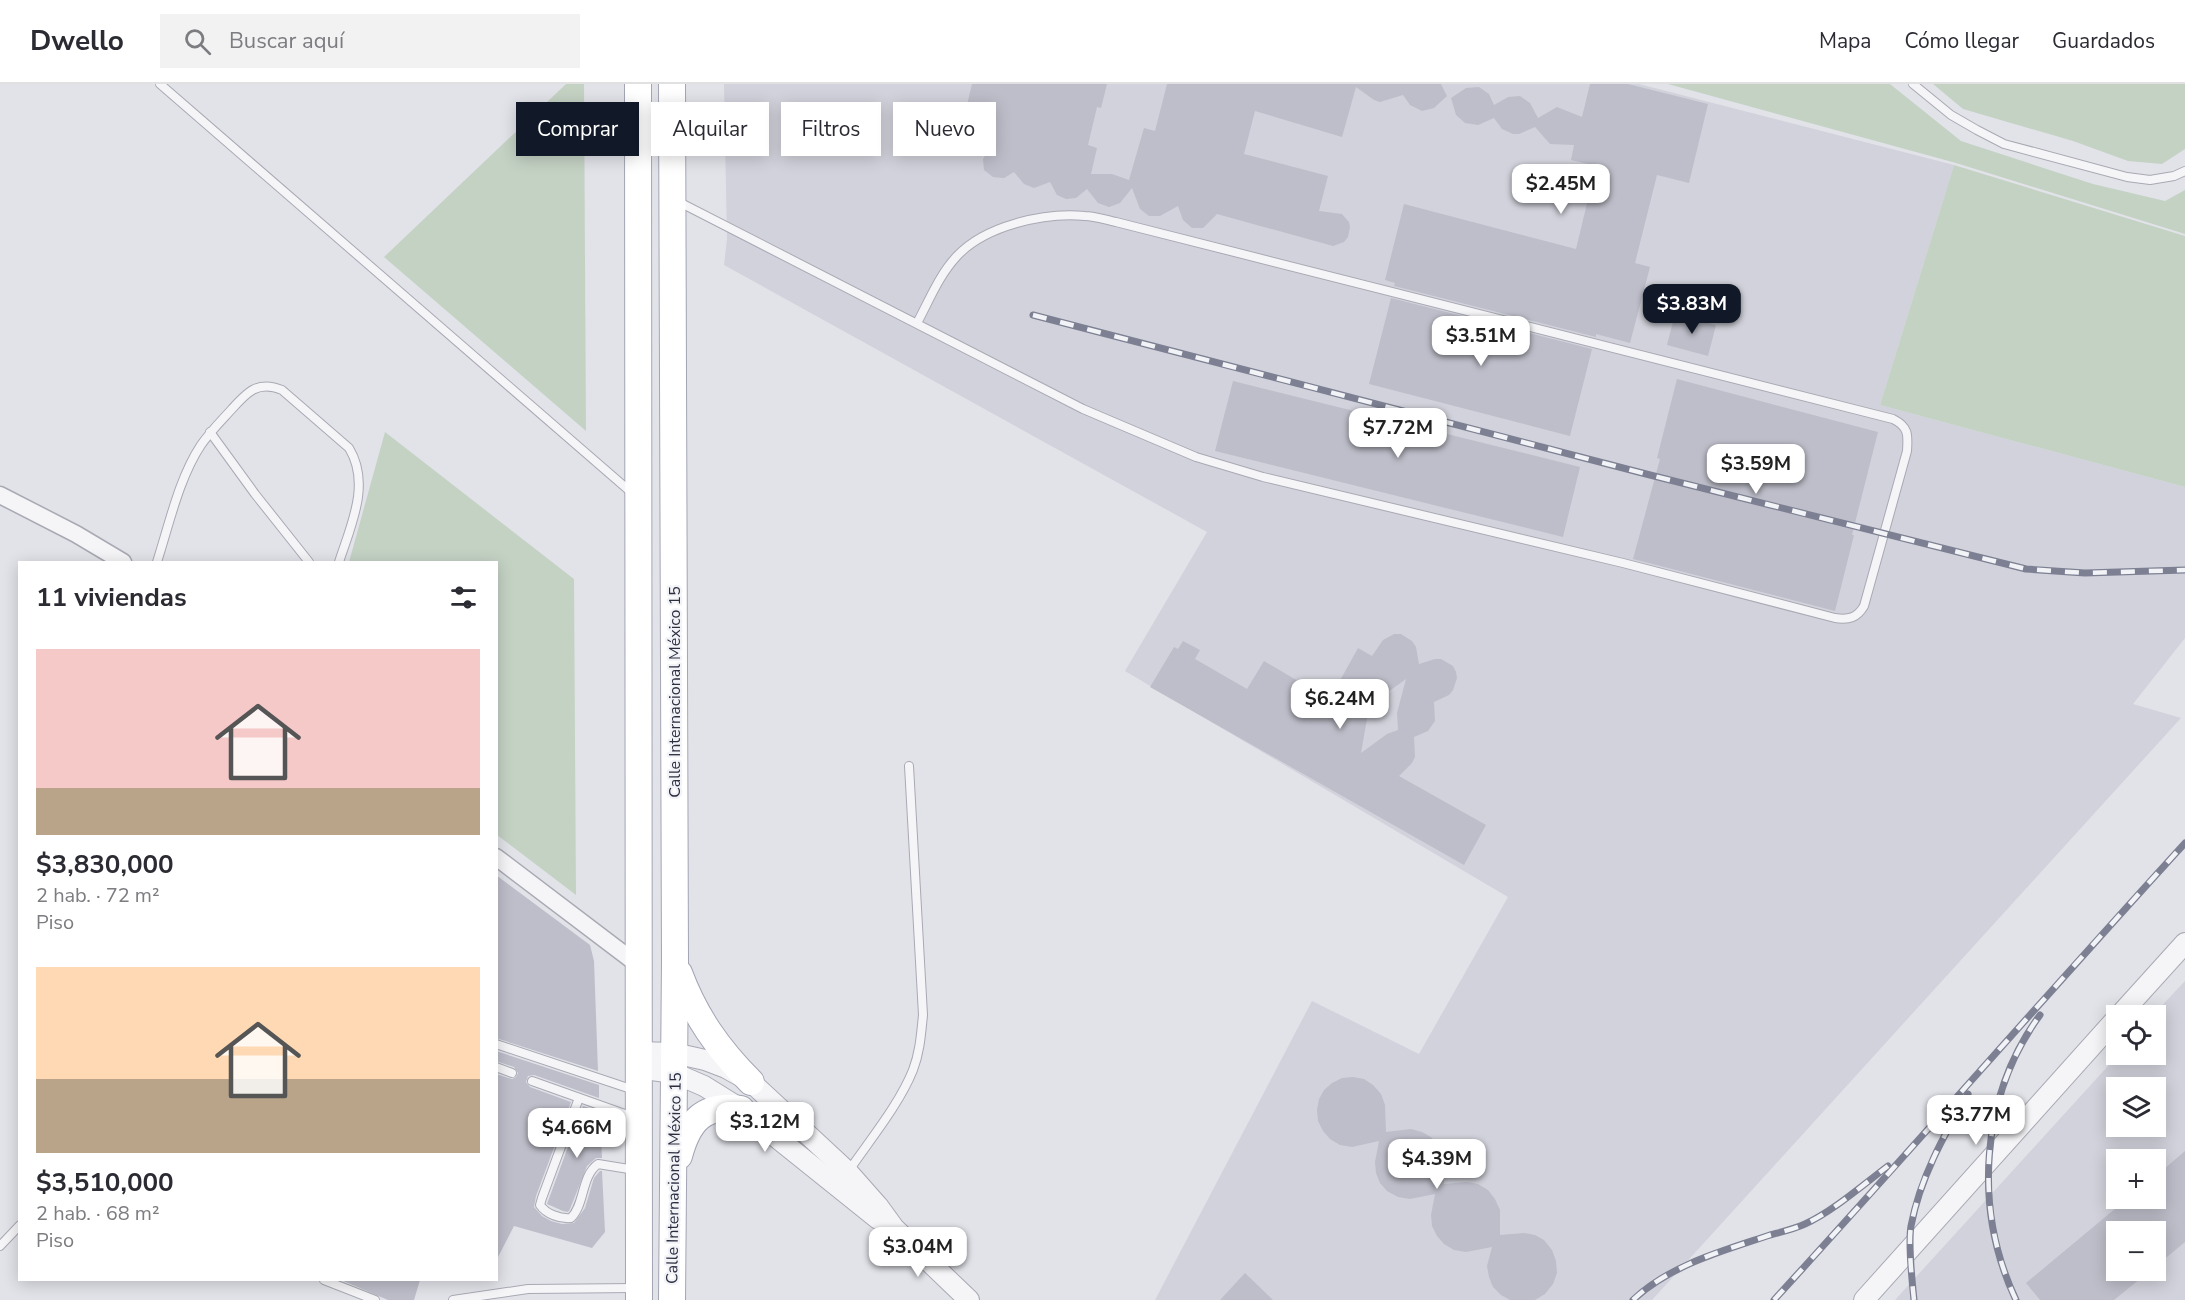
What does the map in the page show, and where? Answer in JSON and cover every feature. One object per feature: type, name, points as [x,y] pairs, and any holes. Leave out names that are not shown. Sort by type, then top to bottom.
[{"type":"main road","name":"Calle Internacional México 15","points":[[638,84],[637,1119],[639,1294]]},
{"type":"main road","name":"Calle Internacional México 15","points":[[672,84],[675,961],[672,1300]]},
{"type":"main road","points":[[675,961],[687,995],[704,1027],[725,1056],[751,1082]]},
{"type":"main road","points":[[672,1189],[687,1130],[698,1117],[712,1109],[741,1108]]},
{"type":"street","points":[[0,495],[76,534],[121,561]]},
{"type":"street","points":[[498,859],[637,964]]},
{"type":"street","points":[[2129,1005],[2185,943]]},
{"type":"street","points":[[1864,1300],[2106,1030]]},
{"type":"street","points":[[637,1070],[674,1063],[716,1064],[751,1082],[843,1180]]},
{"type":"street","points":[[674,1063],[878,1206],[894,1228],[969,1300]]},
{"type":"lane","points":[[160,84],[637,497]]},
{"type":"lane","points":[[1913,84],[1952,115],[2004,144],[2127,177],[2150,180],[2174,176],[2185,171]]},
{"type":"lane","points":[[673,199],[1083,409],[1196,457],[1263,477],[1623,563],[1845,620],[1859,614],[1864,606],[1907,451],[1907,432],[1903,424],[1893,419],[1085,216],[1057,216],[1020,223],[1000,228],[976,242],[958,255],[943,273],[917,323]]},
{"type":"lane","points":[[157,561],[191,463],[210,432],[250,392],[260,387],[271,386],[282,390],[349,447],[356,460],[359,490],[339,561]]},
{"type":"lane","points":[[210,432],[308,561]]},
{"type":"lane","points":[[843,1180],[898,1098],[913,1070],[921,1043],[923,1015],[909,766]]},
{"type":"lane","points":[[498,1044],[637,1070]]},
{"type":"lane","points":[[498,1068],[512,1073]]},
{"type":"lane","points":[[532,1081],[637,1119]]},
{"type":"lane","points":[[579,1098],[542,1198],[540,1205],[543,1209],[565,1219],[571,1218],[589,1175],[598,1164],[638,1170]]},
{"type":"lane","points":[[0,1246],[18,1227]]},
{"type":"lane","points":[[327,1281],[375,1300]]},
{"type":"lane","points":[[453,1300],[528,1289],[639,1294]]},
{"type":"shaded area","points":[[724,84],[1639,84],[1954,165],[1880,405],[2185,487],[2185,638],[2133,704],[2181,718],[1652,1300],[1155,1300],[1312,1001],[1419,1054],[1508,897],[1125,671],[1207,532],[724,265],[727,239],[725,156],[769,156],[769,102],[724,102]]},
{"type":"shaded area","points":[[2185,981],[2185,1300],[1895,1300],[2109,1065],[2166,1065],[2166,1005],[2162,1005]]},
{"type":"green space","points":[[566,84],[584,84],[584,102],[547,102]]},
{"type":"green space","points":[[1668,84],[1890,84],[1961,141],[2093,184],[2165,201],[2185,190],[2185,234],[1956,163]]},
{"type":"green space","points":[[1933,84],[2185,84],[2185,149],[2162,164],[2128,161],[2073,141],[1963,109]]},
{"type":"green space","points":[[516,132],[516,156],[584,156],[586,431],[384,257]]},
{"type":"green space","points":[[1954,165],[2185,236],[2185,487],[1880,405]]},
{"type":"green space","points":[[385,432],[574,579],[576,895],[498,836],[498,561],[349,561]]},
{"type":"building","points":[[972,84],[1107,84],[1101,108],[1097,107],[1088,145],[1097,148],[1091,174],[1112,174],[1129,180],[1144,128],[1155,131],[1167,84],[1441,84],[1447,96],[1434,108],[1422,111],[1410,105],[1403,95],[1380,102],[1356,87],[1342,137],[1255,111],[1244,154],[1328,176],[1319,211],[1342,214],[1350,227],[1348,237],[1344,242],[1333,246],[1217,214],[1203,228],[1192,228],[1183,220],[1178,206],[1160,216],[1149,216],[1140,209],[1132,188],[1120,203],[1109,207],[1098,203],[1087,189],[1076,198],[1066,199],[1057,195],[1050,182],[1034,188],[1024,184],[1014,172],[1004,178],[993,177],[984,170],[983,159],[985,156],[996,156],[996,102],[968,102]]},
{"type":"building","points":[[1590,84],[1628,84],[1708,104],[1689,183],[1657,175],[1635,263],[1650,267],[1630,343],[1596,334],[1596,337],[1394,286],[1395,283],[1385,280],[1404,204],[1576,249],[1596,166],[1571,160],[1574,145],[1550,144],[1535,127],[1519,134],[1513,134],[1502,129],[1494,118],[1478,125],[1465,123],[1456,115],[1451,98],[1466,88],[1479,87],[1489,94],[1494,105],[1508,97],[1520,96],[1530,103],[1538,118],[1557,107],[1582,117]]},
{"type":"building","points":[[1391,298],[1592,349],[1570,436],[1369,384]]},
{"type":"building","points":[[1675,314],[1716,325],[1708,356],[1667,345]]},
{"type":"building","points":[[1677,379],[1878,432],[1835,611],[1633,559],[1660,459],[1657,458]]},
{"type":"building","points":[[1233,381],[1580,467],[1563,537],[1215,451]]},
{"type":"building","points":[[1394,634],[1401,634],[1412,641],[1416,647],[1419,664],[1441,659],[1453,666],[1456,672],[1457,678],[1453,690],[1449,695],[1434,702],[1435,721],[1428,731],[1414,737],[1415,757],[1399,776],[1486,825],[1464,865],[1150,687],[1174,647],[1178,649],[1183,641],[1200,650],[1195,659],[1247,689],[1264,661],[1320,694],[1328,681],[1337,686],[1358,648],[1372,656],[1383,640]],"holes":[[[1406,679],[1397,713],[1398,730],[1387,734],[1361,753],[1367,719],[1361,705],[1374,702]]]},
{"type":"building","points":[[498,876],[590,945],[594,961],[598,1071],[498,1039]]},
{"type":"building","points":[[498,1052],[599,1085],[599,1098],[534,1075],[528,1076],[526,1082],[530,1087],[571,1102],[534,1207],[542,1216],[551,1221],[562,1224],[574,1223],[585,1208],[594,1178],[602,1171],[605,1232],[592,1248],[514,1226],[498,1257],[498,1075],[512,1079],[518,1073],[514,1067],[498,1062]]},
{"type":"building","points":[[1342,1078],[1364,1079],[1381,1094],[1385,1105],[1386,1132],[1411,1129],[1431,1137],[1439,1146],[1443,1157],[1444,1184],[1467,1182],[1478,1184],[1488,1190],[1500,1210],[1500,1235],[1524,1233],[1544,1240],[1552,1250],[1557,1273],[1553,1284],[1545,1294],[1535,1300],[1510,1300],[1493,1287],[1489,1277],[1487,1266],[1492,1247],[1466,1252],[1454,1250],[1444,1244],[1432,1226],[1431,1215],[1435,1194],[1410,1199],[1398,1197],[1387,1191],[1380,1183],[1375,1162],[1379,1141],[1352,1147],[1340,1145],[1330,1139],[1318,1121],[1319,1099],[1332,1083]]},
{"type":"building","points":[[583,1106],[600,1112],[602,1158],[596,1158],[587,1166],[568,1212],[547,1204]]},
{"type":"building","points":[[2185,1151],[2185,1242],[2166,1258],[2166,1221],[2106,1221],[2106,1281],[2137,1281],[2114,1300],[2040,1300],[2026,1283],[2115,1209],[2166,1209],[2166,1167]]},
{"type":"building","points":[[1245,1273],[1273,1300],[1220,1300]]},
{"type":"building","points":[[343,1281],[420,1281],[414,1300],[388,1300]]},
{"type":"railway","points":[[1033,315],[1650,475],[2026,569],[2085,573],[2185,570]]},
{"type":"railway","points":[[1774,1300],[2185,843]]},
{"type":"railway","points":[[2016,1300],[2002,1265],[1993,1229],[1989,1191],[1989,1154],[1995,1117],[2005,1081],[2020,1047],[2040,1015]]},
{"type":"railway","points":[[1914,1300],[1910,1242],[1915,1208],[1934,1157],[1968,1094]]},
{"type":"railway","points":[[1633,1300],[1663,1277],[1697,1260],[1815,1219],[1888,1166]]}]
